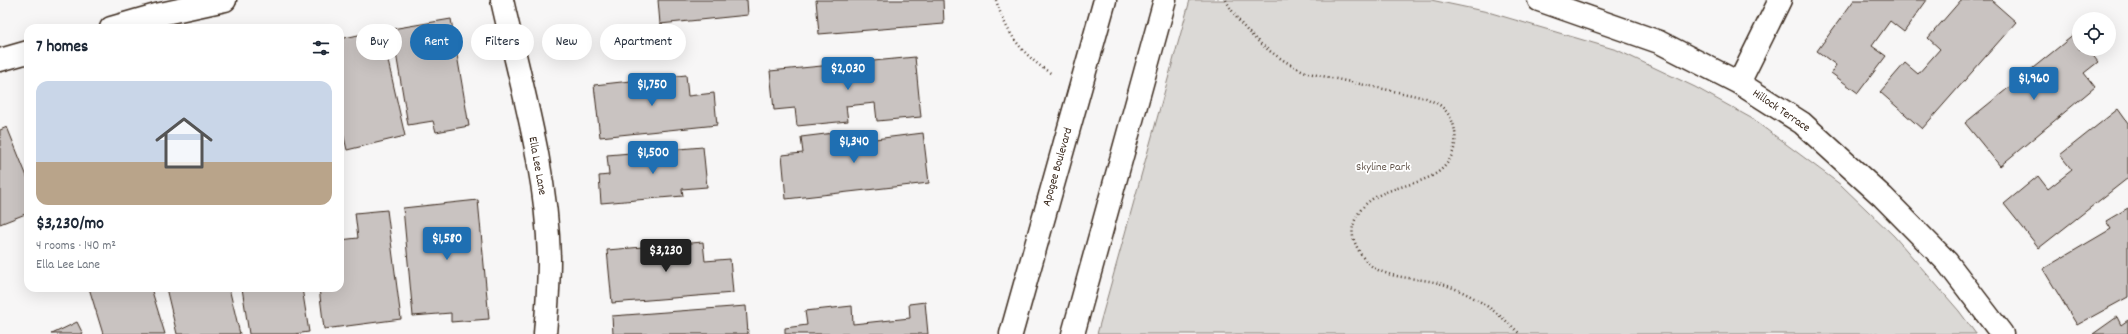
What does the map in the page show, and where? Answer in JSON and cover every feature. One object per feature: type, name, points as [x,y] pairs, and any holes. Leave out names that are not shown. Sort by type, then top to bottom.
[{"type":"street","points":[[125,24],[156,15],[225,0]]},
{"type":"street","name":"Ella Lee Lane","points":[[502,0],[538,163],[544,202],[549,258],[545,334]]},
{"type":"street","name":"Apogee Boulevard","points":[[1012,334],[1105,0]]},
{"type":"street","points":[[1073,334],[1165,0]]},
{"type":"street","name":"Hillock Terrace","points":[[1539,0],[1659,42],[1739,83],[1802,123],[1883,197],[1947,262],[2002,334]]},
{"type":"street","points":[[1739,83],[1780,0]]},
{"type":"street","points":[[0,60],[24,53]]},
{"type":"path","points":[[996,0],[1008,30],[1021,50],[1038,65],[1052,74]]},
{"type":"path","points":[[1226,0],[1241,23],[1254,38],[1269,52],[1290,65],[1308,73],[1426,98],[1442,107],[1451,119],[1456,132],[1456,145],[1448,159],[1438,172],[1391,189],[1366,203],[1358,212],[1354,223],[1352,234],[1354,240],[1366,263],[1376,270],[1428,280],[1465,293],[1492,308],[1520,334]]},
{"type":"green space","name":"Skyline Park","points":[[1190,0],[1431,0],[1488,12],[1617,50],[1695,87],[1751,118],[1841,185],[1894,236],[1959,311],[1976,334],[1097,334]]},
{"type":"building","points":[[658,0],[747,0],[748,15],[660,24]]},
{"type":"building","points":[[816,0],[943,0],[944,24],[819,34]]},
{"type":"building","points":[[1854,0],[1927,0],[1904,32],[1890,21],[1872,46],[1886,56],[1858,93],[1831,73],[1836,65],[1817,51]]},
{"type":"building","points":[[1961,0],[1991,0],[2016,22],[1922,129],[1880,92],[1905,63],[1918,74],[1940,49],[1928,38]]},
{"type":"building","points":[[451,19],[452,24],[422,24]]},
{"type":"building","points":[[410,26],[410,60],[458,60],[469,126],[436,132],[433,121],[408,125],[397,60],[402,60],[402,27]]},
{"type":"building","points":[[356,35],[356,60],[388,60],[405,136],[347,150],[344,137],[344,38]]},
{"type":"building","points":[[2072,36],[2072,56],[2093,56],[2098,62],[2084,73],[2095,87],[2000,166],[1965,123]]},
{"type":"building","points":[[915,57],[921,117],[877,121],[875,103],[846,106],[848,121],[797,126],[795,108],[774,110],[770,71]]},
{"type":"building","points":[[686,75],[688,96],[714,93],[717,125],[600,137],[594,85]]},
{"type":"building","points":[[2118,109],[2128,123],[2128,178],[2039,248],[2004,204],[2038,176],[2048,189],[2072,170],[2060,155]]},
{"type":"building","points":[[7,127],[24,169],[24,215],[0,224],[0,130]]},
{"type":"building","points":[[858,130],[859,141],[923,133],[929,183],[786,199],[782,155],[803,153],[801,137]]},
{"type":"building","points":[[703,147],[707,187],[682,189],[683,196],[601,203],[599,176],[609,175],[607,155]]},
{"type":"building","points":[[478,200],[489,319],[451,322],[451,313],[413,316],[403,208]]},
{"type":"building","points":[[2128,208],[2128,297],[2077,325],[2043,269],[2111,229],[2106,221]]},
{"type":"building","points":[[387,210],[401,319],[324,329],[319,292],[344,292],[344,240],[358,238],[355,213]]},
{"type":"building","points":[[703,242],[705,261],[730,259],[733,293],[612,303],[607,250]]},
{"type":"building","points":[[90,292],[152,292],[165,334],[103,334]]},
{"type":"building","points":[[167,292],[230,292],[240,334],[177,334]]},
{"type":"building","points":[[243,292],[303,292],[309,332],[294,334],[249,334]]},
{"type":"building","points":[[925,302],[928,334],[785,334],[785,328],[807,325],[805,311],[852,306],[853,324],[910,318],[909,304]]},
{"type":"building","points":[[746,306],[748,334],[613,334],[612,316]]},
{"type":"building","points":[[2117,317],[2121,325],[2128,320],[2128,334],[2093,334]]},
{"type":"building","points":[[77,322],[83,334],[52,334]]}]
